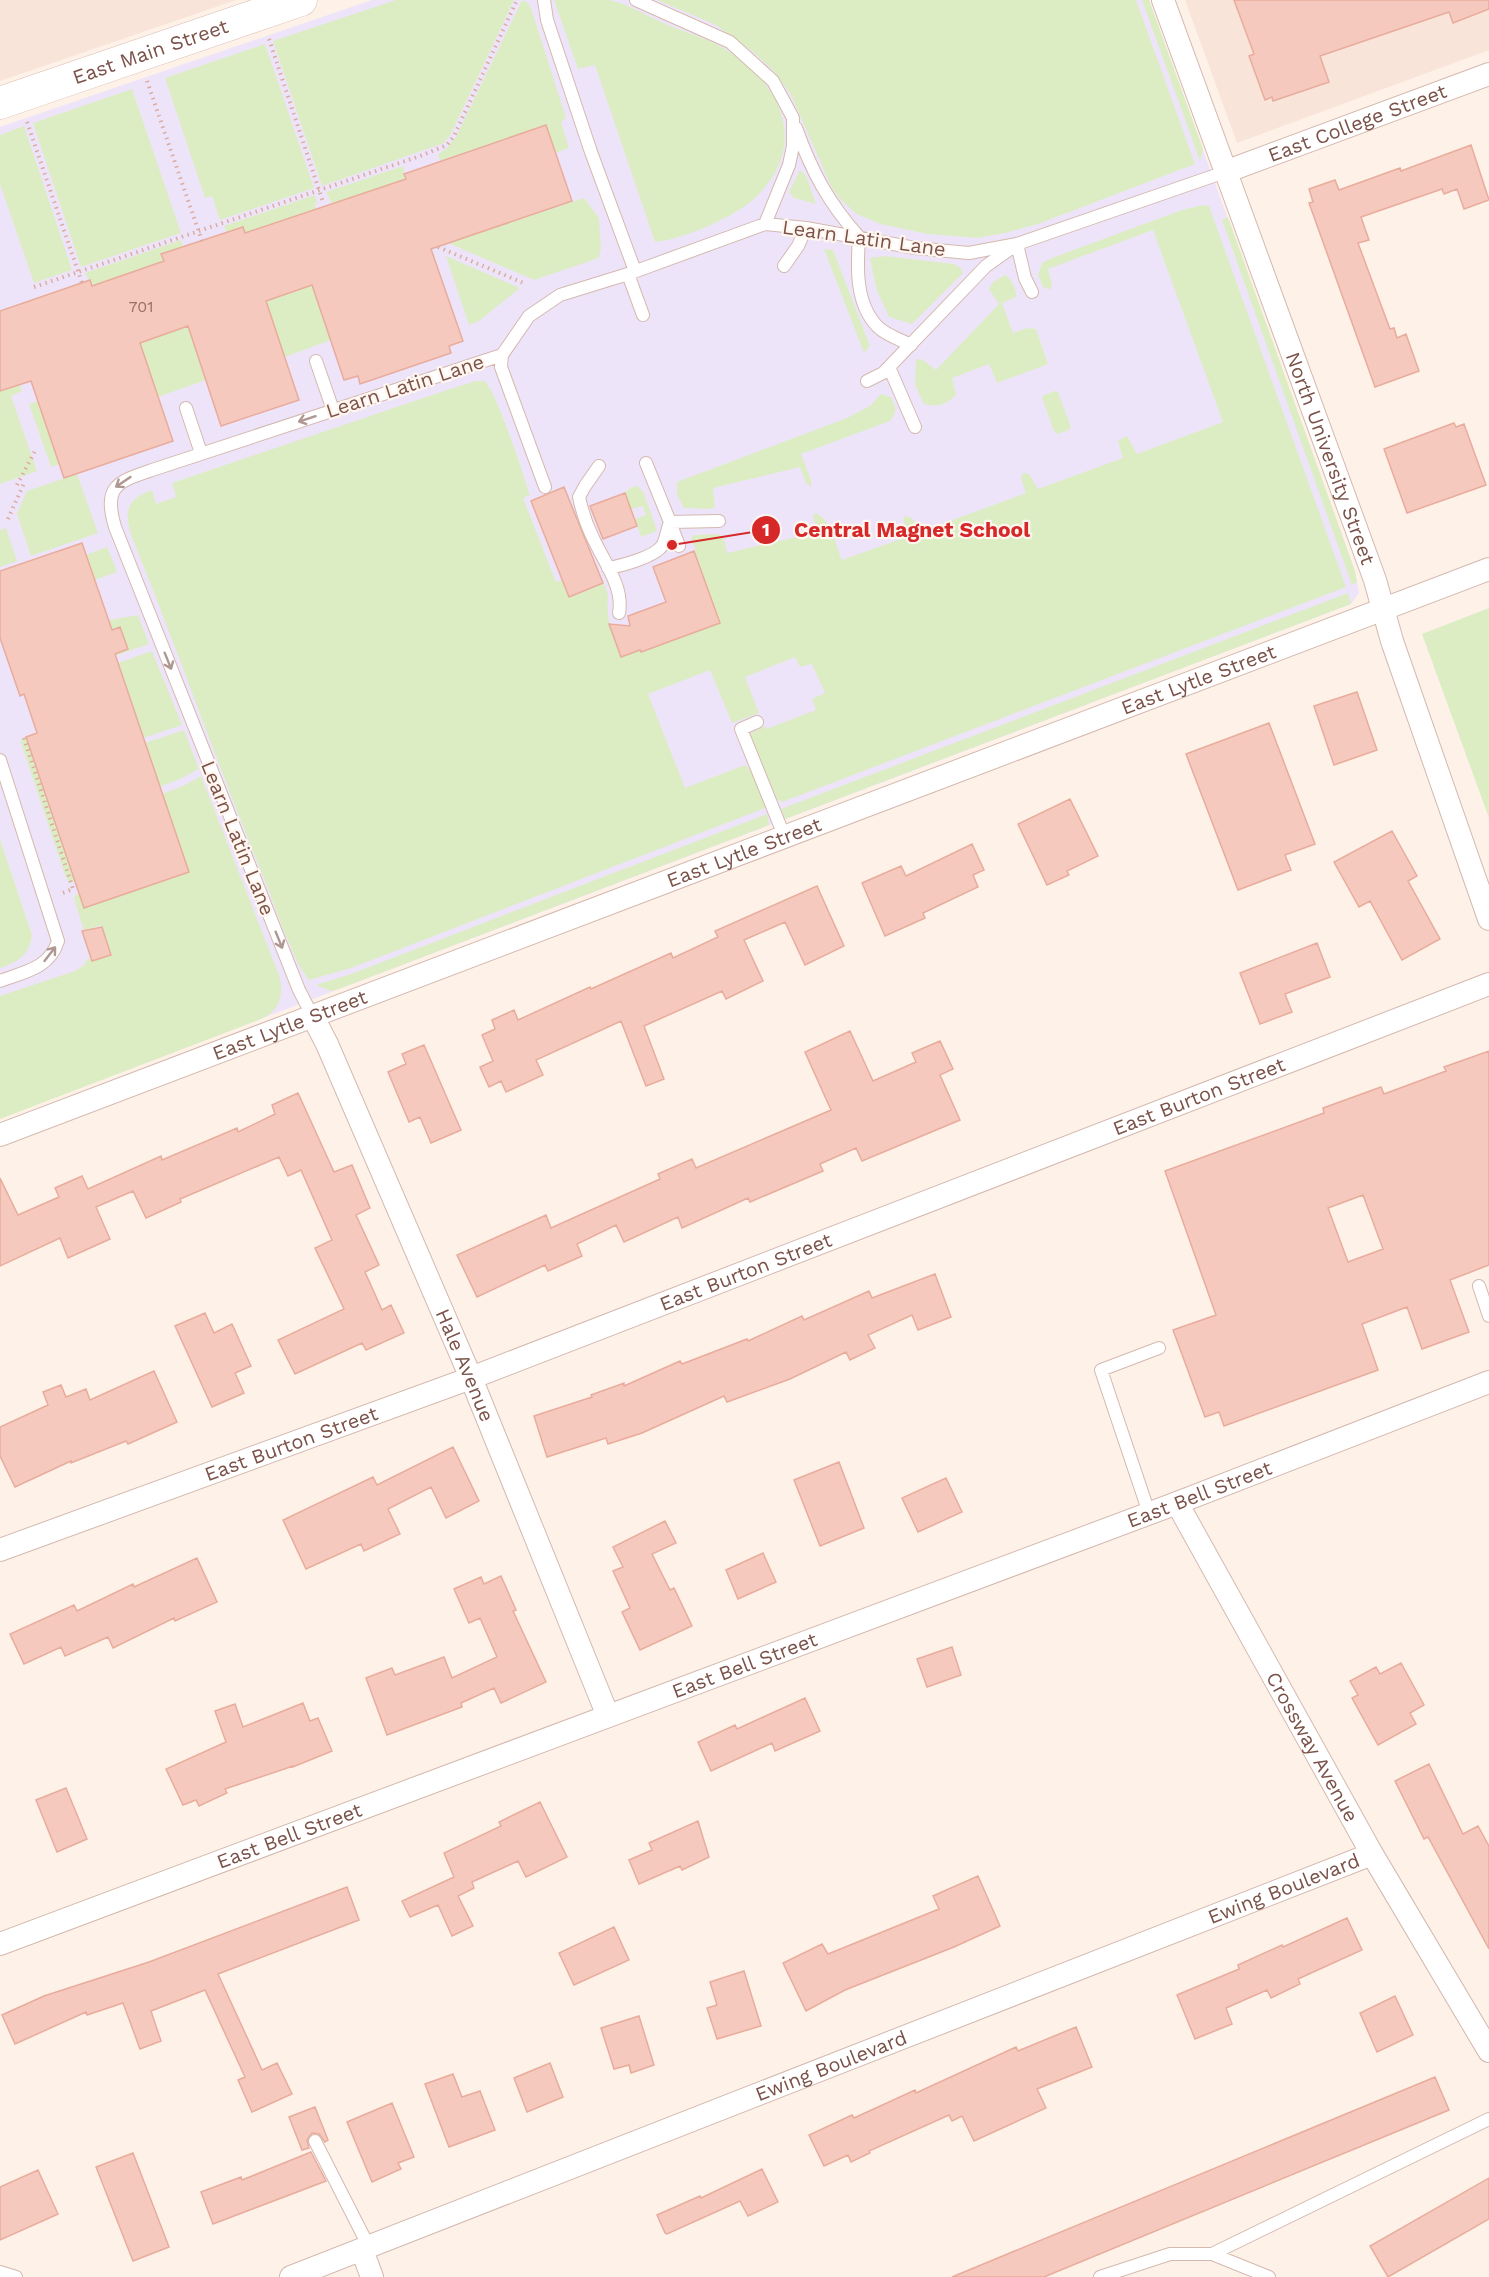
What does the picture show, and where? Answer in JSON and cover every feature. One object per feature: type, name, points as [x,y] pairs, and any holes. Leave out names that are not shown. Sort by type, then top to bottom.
[{"type":"street","name":"East Main Street","points":[[0,103],[302,0]]},
{"type":"street","name":"North University Street","points":[[1164,0],[1375,580],[1392,641],[1489,920]]},
{"type":"street","name":"East College Street","points":[[1225,172],[1489,74]]},
{"type":"street","name":"East Lytle Street","points":[[0,1135],[1489,569]]},
{"type":"street","name":"East Burton Street","points":[[0,1550],[471,1378],[1489,984]]},
{"type":"street","name":"Hale Avenue","points":[[313,1017],[327,1044],[471,1378],[608,1716]]},
{"type":"street","name":"East Bell Street","points":[[0,1944],[1177,1503],[1489,1382]]},
{"type":"street","name":"Crossway Avenue","points":[[1177,1503],[1372,1854],[1489,2051]]},
{"type":"street","name":"Ewing Boulevard","points":[[291,2277],[1372,1854]]},
{"type":"street","points":[[366,2249],[372,2277]]},
{"type":"lane","points":[[544,0],[547,20],[632,273],[643,315]]},
{"type":"lane","points":[[636,0],[730,42],[773,81],[793,118],[804,151],[818,180],[836,211],[859,237],[857,271],[862,302],[878,327],[911,345]]},
{"type":"lane","points":[[765,224],[789,165],[793,146],[793,118]]},
{"type":"lane","name":"Learn Latin Lane","points":[[313,1017],[298,990],[115,527],[110,510],[111,495],[116,486],[123,480],[201,453],[502,354],[529,316],[560,295],[632,273],[765,224],[806,228],[915,248],[969,253],[1017,244],[1225,172]]},
{"type":"lane","points":[[784,266],[798,246],[806,228]]},
{"type":"lane","points":[[867,381],[883,373],[986,266],[1017,244],[1025,278],[1032,292]]},
{"type":"lane","points":[[502,354],[501,367],[545,487]]},
{"type":"lane","points":[[316,361],[333,410]]},
{"type":"lane","points":[[889,367],[915,427]]},
{"type":"lane","points":[[186,408],[201,453]]},
{"type":"lane","points":[[646,463],[679,546]]},
{"type":"lane","points":[[599,466],[579,497],[591,536],[619,591],[621,602],[619,614]]},
{"type":"lane","points":[[670,522],[719,521]]},
{"type":"lane","points":[[608,568],[621,566],[654,552],[662,545],[670,522]]},
{"type":"lane","points":[[757,722],[741,729],[785,838]]},
{"type":"lane","points":[[0,760],[58,941],[54,953],[38,967],[0,981]]},
{"type":"lane","points":[[1479,1286],[1489,1316]]},
{"type":"lane","points":[[1149,1513],[1101,1370],[1159,1348]]},
{"type":"lane","points":[[1212,2254],[1489,2119]]},
{"type":"lane","points":[[315,2141],[366,2249]]},
{"type":"lane","points":[[1100,2277],[1170,2254],[1212,2254],[1269,2277]]},
{"type":"lane","points":[[0,2272],[16,2277]]},
{"type":"path","points":[[33,287],[447,145],[454,136],[517,0]]},
{"type":"path","points":[[268,38],[323,202]]},
{"type":"path","points":[[147,80],[202,241]]},
{"type":"path","points":[[27,121],[82,283]]},
{"type":"path","points":[[438,247],[526,284]]},
{"type":"path","points":[[17,485],[35,451]]},
{"type":"path","points":[[8,519],[24,483]]},
{"type":"path","points":[[24,738],[73,889],[60,894]]},
{"type":"shaded area","points":[[0,0],[236,0],[0,81]]},
{"type":"shaded area","points":[[372,0],[1149,0],[1355,571],[1359,593],[1351,604],[0,1118],[0,127]]},
{"type":"shaded area","points":[[1185,0],[1489,0],[1489,50],[1237,143]]},
{"type":"green space","points":[[396,0],[514,0],[451,134],[444,143],[322,186],[273,41]]},
{"type":"green space","points":[[522,0],[528,3],[532,11],[566,118],[561,122],[569,148],[555,153],[545,126],[440,161],[438,154],[446,149],[456,137]]},
{"type":"green space","points":[[554,0],[608,0],[621,3],[714,43],[736,56],[754,72],[769,90],[780,110],[785,131],[783,152],[774,174],[757,196],[737,211],[709,226],[680,237],[655,242],[595,65],[578,69]]},
{"type":"green space","points":[[657,0],[1136,0],[1195,164],[1038,224],[1005,233],[977,238],[928,234],[880,224],[857,214],[841,200],[832,188],[791,95],[774,71],[752,51],[716,25]]},
{"type":"green space","points":[[1142,0],[1149,0],[1203,149],[1200,161]]},
{"type":"green space","points":[[265,44],[314,188],[220,220],[212,196],[205,198],[165,78]]},
{"type":"green space","points":[[132,89],[181,233],[81,267],[33,123]]},
{"type":"green space","points":[[24,126],[72,270],[34,283],[0,184],[0,135]]},
{"type":"green space","points":[[403,166],[406,179],[332,204],[326,192]]},
{"type":"green space","points":[[800,170],[806,176],[816,204],[794,198],[789,192]]},
{"type":"green space","points":[[315,195],[316,209],[245,233],[227,233],[224,226]]},
{"type":"green space","points":[[584,198],[599,218],[601,248],[599,258],[534,280],[448,243]]},
{"type":"green space","points":[[1203,205],[1209,206],[1346,587],[782,802],[777,799],[750,734],[765,726],[766,729],[816,710],[812,699],[825,693],[812,664],[800,667],[795,657],[745,677],[759,713],[732,723],[710,670],[648,694],[685,788],[745,765],[753,774],[765,808],[351,968],[309,980],[284,930],[131,535],[128,512],[137,497],[152,490],[156,504],[176,497],[172,483],[450,389],[476,381],[484,381],[495,399],[509,434],[530,495],[523,498],[556,582],[562,580],[570,597],[603,583],[608,596],[610,624],[621,656],[640,650],[642,652],[720,623],[694,551],[696,550],[691,539],[694,535],[718,534],[724,539],[727,553],[818,532],[813,517],[815,513],[821,516],[829,526],[842,560],[909,536],[903,519],[905,516],[912,518],[920,532],[1026,493],[1021,478],[1023,473],[1029,474],[1038,489],[1123,458],[1118,441],[1127,436],[1137,454],[1223,422],[1153,230],[1048,269],[1052,285],[1050,290],[1043,287],[1038,275],[1042,263],[1052,258],[1182,210]]},
{"type":"green space","points":[[1228,217],[1355,571],[1357,582],[1352,585],[1222,220]]},
{"type":"green space","points":[[181,240],[183,247],[161,254],[164,261],[92,286],[85,273]]},
{"type":"green space","points":[[824,249],[833,250],[870,346],[864,353]]},
{"type":"green space","points":[[446,256],[520,288],[479,321],[469,325]]},
{"type":"green space","points":[[885,256],[954,264],[961,268],[963,273],[912,324],[889,317],[876,288],[870,258]]},
{"type":"green space","points":[[1005,275],[1012,282],[1016,291],[1016,297],[1002,303],[1013,333],[1028,328],[1036,329],[1048,364],[997,383],[989,364],[952,378],[956,394],[950,400],[937,405],[923,403],[915,384],[916,359],[923,360],[936,370],[999,304],[989,289],[993,282]]},
{"type":"green space","points":[[312,285],[331,340],[285,357],[266,301]]},
{"type":"green space","points":[[188,326],[206,380],[158,397],[140,343]]},
{"type":"green space","points":[[19,384],[22,391],[11,396],[37,471],[0,484],[0,391]]},
{"type":"green space","points":[[1055,391],[1058,392],[1071,427],[1058,434],[1054,431],[1042,398]]},
{"type":"green space","points":[[881,394],[891,397],[894,404],[895,412],[890,421],[801,454],[811,480],[811,487],[806,483],[800,467],[713,488],[715,506],[712,509],[684,508],[677,495],[677,482],[847,418],[870,406]]},
{"type":"green space","points":[[38,401],[59,464],[51,467],[29,404]]},
{"type":"green space","points":[[77,474],[98,533],[31,556],[17,514],[27,491]]},
{"type":"green space","points":[[637,486],[643,491],[657,531],[641,537],[635,519],[646,515],[643,506],[631,509],[625,493],[622,494]]},
{"type":"green space","points":[[6,528],[17,561],[0,567],[0,530]]},
{"type":"green space","points":[[107,547],[117,572],[95,580],[86,555]]},
{"type":"green space","points":[[1348,593],[1351,604],[785,819],[781,809]]},
{"type":"green space","points":[[1489,608],[1489,818],[1422,634]]},
{"type":"green space","points":[[138,615],[149,644],[115,656],[128,649],[121,628],[112,630],[109,620]]},
{"type":"green space","points":[[152,651],[182,725],[143,738],[118,663]]},
{"type":"green space","points":[[184,730],[199,769],[159,787],[145,743]]},
{"type":"green space","points":[[26,737],[75,881],[69,883],[21,743]]},
{"type":"green space","points":[[201,776],[279,975],[281,995],[277,1006],[261,1019],[0,1119],[0,996],[75,971],[84,965],[88,958],[92,961],[111,955],[101,925],[84,931],[75,895],[79,894],[84,908],[162,794]]},
{"type":"green space","points":[[767,814],[769,825],[339,989],[331,991],[316,985],[351,974]]},
{"type":"green space","points":[[0,839],[32,935],[26,953],[13,963],[0,968]]},
{"type":"building","points":[[1234,0],[1489,0],[1489,9],[1453,23],[1449,12],[1320,56],[1329,82],[1273,101],[1272,97],[1265,100],[1249,56],[1254,54]]},
{"type":"building","points":[[546,125],[572,201],[431,249],[463,341],[449,346],[451,353],[360,384],[358,376],[344,380],[312,285],[266,301],[299,400],[221,426],[188,326],[140,343],[173,441],[64,478],[31,381],[0,391],[0,311],[90,280],[92,286],[164,261],[161,254],[243,227],[245,233],[406,179],[404,174]]},
{"type":"building","points":[[1471,145],[1489,200],[1464,209],[1457,189],[1444,194],[1442,189],[1361,217],[1369,240],[1358,243],[1390,329],[1394,328],[1397,338],[1406,334],[1419,371],[1375,387],[1309,203],[1313,202],[1309,189],[1335,180],[1339,190],[1400,168],[1401,171]]},
{"type":"building","points":[[1454,423],[1456,427],[1464,424],[1486,485],[1407,513],[1384,449]]},
{"type":"building","points":[[564,487],[603,583],[569,597],[531,501]]},
{"type":"building","points":[[625,493],[637,526],[603,539],[590,506]]},
{"type":"building","points":[[82,543],[112,630],[120,627],[128,649],[115,654],[189,872],[84,908],[26,737],[37,733],[24,694],[20,696],[0,638],[0,571]]},
{"type":"building","points":[[694,551],[720,623],[621,657],[609,624],[630,626],[628,616],[666,602],[653,567]]},
{"type":"building","points":[[1357,692],[1377,750],[1334,765],[1314,706]]},
{"type":"building","points":[[1269,723],[1315,844],[1285,855],[1291,870],[1238,890],[1186,754]]},
{"type":"building","points":[[1070,799],[1098,856],[1067,871],[1069,875],[1047,885],[1018,824]]},
{"type":"building","points":[[1392,831],[1417,876],[1408,881],[1440,939],[1402,960],[1370,901],[1359,907],[1334,862]]},
{"type":"building","points":[[972,844],[984,870],[973,875],[978,887],[923,913],[925,918],[885,936],[862,883],[901,866],[906,876]]},
{"type":"building","points":[[817,886],[844,946],[805,965],[785,922],[744,940],[763,981],[726,999],[722,991],[644,1026],[664,1079],[646,1086],[621,1021],[536,1060],[543,1075],[506,1092],[501,1081],[489,1087],[480,1067],[493,1061],[482,1035],[495,1029],[492,1020],[514,1010],[518,1020],[671,953],[673,958],[718,937],[715,931]]},
{"type":"building","points":[[102,927],[111,955],[92,961],[82,931]]},
{"type":"building","points":[[1317,943],[1330,977],[1285,994],[1292,1012],[1260,1024],[1240,973]]},
{"type":"building","points":[[850,1031],[873,1081],[916,1062],[912,1053],[940,1041],[953,1069],[940,1075],[960,1120],[862,1161],[856,1148],[820,1164],[823,1171],[750,1202],[748,1198],[682,1228],[678,1217],[624,1242],[616,1225],[577,1244],[582,1256],[548,1271],[545,1265],[477,1297],[457,1255],[546,1215],[551,1228],[660,1179],[658,1174],[692,1159],[696,1168],[831,1110],[805,1052]]},
{"type":"building","points":[[424,1045],[461,1130],[431,1143],[420,1117],[409,1122],[388,1072],[406,1064],[402,1054]]},
{"type":"building","points":[[1489,1051],[1489,1265],[1450,1280],[1469,1332],[1422,1349],[1407,1307],[1362,1324],[1378,1370],[1224,1426],[1219,1412],[1205,1417],[1173,1330],[1216,1315],[1165,1171],[1324,1113],[1323,1108],[1381,1087],[1384,1094],[1446,1071],[1444,1067]],"holes":[[[1363,1195],[1383,1249],[1348,1262],[1328,1208]]]},
{"type":"building","points":[[298,1093],[334,1172],[352,1165],[370,1208],[356,1215],[379,1265],[365,1272],[382,1310],[391,1305],[404,1333],[366,1350],[362,1343],[295,1374],[278,1340],[344,1309],[315,1248],[332,1240],[301,1170],[288,1176],[279,1157],[180,1199],[181,1202],[146,1218],[133,1191],[96,1207],[110,1239],[68,1258],[60,1238],[0,1266],[0,1178],[18,1215],[59,1197],[55,1188],[82,1176],[88,1189],[161,1156],[162,1160],[237,1128],[238,1132],[275,1114],[272,1105]]},
{"type":"building","points":[[935,1274],[951,1317],[918,1330],[912,1315],[868,1335],[875,1348],[850,1360],[846,1352],[790,1379],[727,1402],[724,1396],[642,1433],[608,1444],[606,1438],[547,1457],[534,1416],[592,1397],[591,1395],[624,1383],[624,1386],[680,1361],[682,1364],[747,1339],[748,1341],[802,1316],[804,1320],[869,1291],[872,1298]]},
{"type":"building","points":[[205,1313],[214,1333],[232,1324],[251,1366],[235,1373],[244,1393],[212,1407],[175,1326]]},
{"type":"building","points":[[154,1371],[177,1422],[128,1444],[126,1441],[71,1463],[71,1461],[15,1487],[0,1456],[0,1427],[48,1405],[43,1392],[61,1385],[66,1397],[86,1389],[90,1400]]},
{"type":"building","points":[[453,1447],[479,1501],[446,1518],[431,1487],[388,1509],[400,1534],[364,1551],[361,1544],[306,1569],[283,1520],[373,1477],[377,1485]]},
{"type":"building","points":[[839,1462],[864,1528],[820,1546],[794,1480]]},
{"type":"building","points":[[946,1478],[962,1512],[918,1532],[902,1498]]},
{"type":"building","points":[[665,1521],[676,1543],[652,1554],[670,1590],[674,1588],[692,1626],[640,1650],[622,1612],[630,1608],[613,1571],[623,1567],[613,1547]]},
{"type":"building","points":[[763,1553],[776,1582],[738,1599],[726,1570]]},
{"type":"building","points":[[197,1558],[217,1602],[175,1621],[174,1618],[113,1648],[108,1637],[65,1656],[61,1647],[24,1664],[10,1634],[74,1605],[77,1611],[133,1584],[134,1587]]},
{"type":"building","points":[[501,1576],[516,1610],[513,1611],[546,1682],[501,1703],[494,1688],[461,1703],[462,1707],[387,1735],[366,1678],[392,1668],[395,1675],[444,1657],[452,1678],[497,1657],[480,1618],[469,1623],[454,1589],[481,1577],[484,1584]]},
{"type":"building","points":[[952,1647],[961,1675],[927,1687],[917,1659]]},
{"type":"building","points":[[1401,1663],[1424,1705],[1410,1713],[1416,1724],[1378,1745],[1352,1698],[1358,1695],[1350,1681],[1376,1667],[1380,1674]]},
{"type":"building","points":[[805,1698],[820,1731],[775,1751],[772,1743],[711,1771],[698,1742],[735,1725],[737,1729]]},
{"type":"building","points":[[303,1703],[310,1721],[318,1718],[332,1751],[293,1767],[225,1789],[227,1793],[199,1806],[196,1800],[183,1805],[166,1769],[226,1742],[215,1711],[235,1704],[243,1727]]},
{"type":"building","points":[[1429,1764],[1463,1834],[1478,1826],[1489,1846],[1489,1949],[1428,1837],[1424,1839],[1395,1781]]},
{"type":"building","points":[[66,1788],[87,1839],[57,1852],[36,1800]]},
{"type":"building","points":[[540,1802],[567,1857],[526,1877],[518,1861],[472,1882],[474,1888],[458,1896],[473,1926],[452,1936],[438,1905],[410,1917],[402,1901],[454,1877],[444,1853],[501,1826],[499,1822]]},
{"type":"building","points":[[698,1821],[709,1857],[682,1870],[680,1866],[639,1884],[629,1860],[652,1850],[649,1843]]},
{"type":"building","points":[[978,1876],[1000,1926],[954,1947],[845,1990],[806,2011],[783,1963],[822,1944],[828,1954],[939,1909],[933,1896]]},
{"type":"building","points":[[347,1887],[359,1920],[218,1974],[262,2070],[277,2063],[292,2094],[252,2112],[238,2080],[245,2077],[205,1990],[151,2011],[161,2041],[140,2049],[123,2003],[87,2015],[86,2012],[15,2044],[2,2015],[44,1996],[149,1962]]},
{"type":"building","points":[[1347,1918],[1362,1950],[1298,1979],[1300,1984],[1271,1998],[1267,1990],[1226,2008],[1232,2024],[1195,2039],[1177,1995],[1239,1969],[1238,1965],[1282,1945],[1283,1947]]},
{"type":"building","points":[[614,1927],[629,1960],[574,1985],[559,1953]]},
{"type":"building","points":[[744,1971],[761,2026],[717,2039],[707,2008],[717,2005],[710,1982]]},
{"type":"building","points":[[1395,1996],[1413,2035],[1377,2052],[1360,2013]]},
{"type":"building","points":[[639,2016],[654,2065],[631,2073],[629,2065],[614,2069],[601,2028]]},
{"type":"building","points":[[1076,2027],[1092,2067],[1037,2089],[1046,2108],[974,2141],[962,2116],[952,2121],[949,2115],[869,2151],[870,2153],[851,2162],[848,2155],[824,2166],[809,2135],[852,2115],[854,2118],[915,2090],[916,2093],[1016,2047],[1018,2051]]},
{"type":"building","points":[[550,2063],[563,2097],[527,2112],[514,2078]]},
{"type":"building","points":[[453,2074],[462,2097],[480,2091],[495,2130],[449,2147],[425,2084]]},
{"type":"building","points":[[1435,2077],[1449,2110],[1044,2277],[952,2277]]},
{"type":"building","points":[[392,2103],[414,2157],[398,2163],[401,2169],[372,2182],[347,2122]]},
{"type":"building","points":[[315,2107],[328,2140],[325,2142],[319,2134],[312,2133],[307,2140],[309,2148],[302,2150],[289,2117]]},
{"type":"building","points":[[311,2152],[326,2181],[213,2224],[201,2192],[241,2177],[242,2180]]},
{"type":"building","points":[[133,2153],[169,2247],[133,2261],[96,2167]]},
{"type":"building","points":[[762,2169],[778,2202],[748,2216],[740,2201],[665,2233],[657,2215],[700,2196],[701,2198]]},
{"type":"building","points":[[38,2170],[58,2214],[0,2240],[0,2187]]},
{"type":"building","points":[[1489,2178],[1489,2219],[1388,2277],[1370,2246]]},
{"type":"place","name":"Central Magnet School","points":[[672,545]]}]
